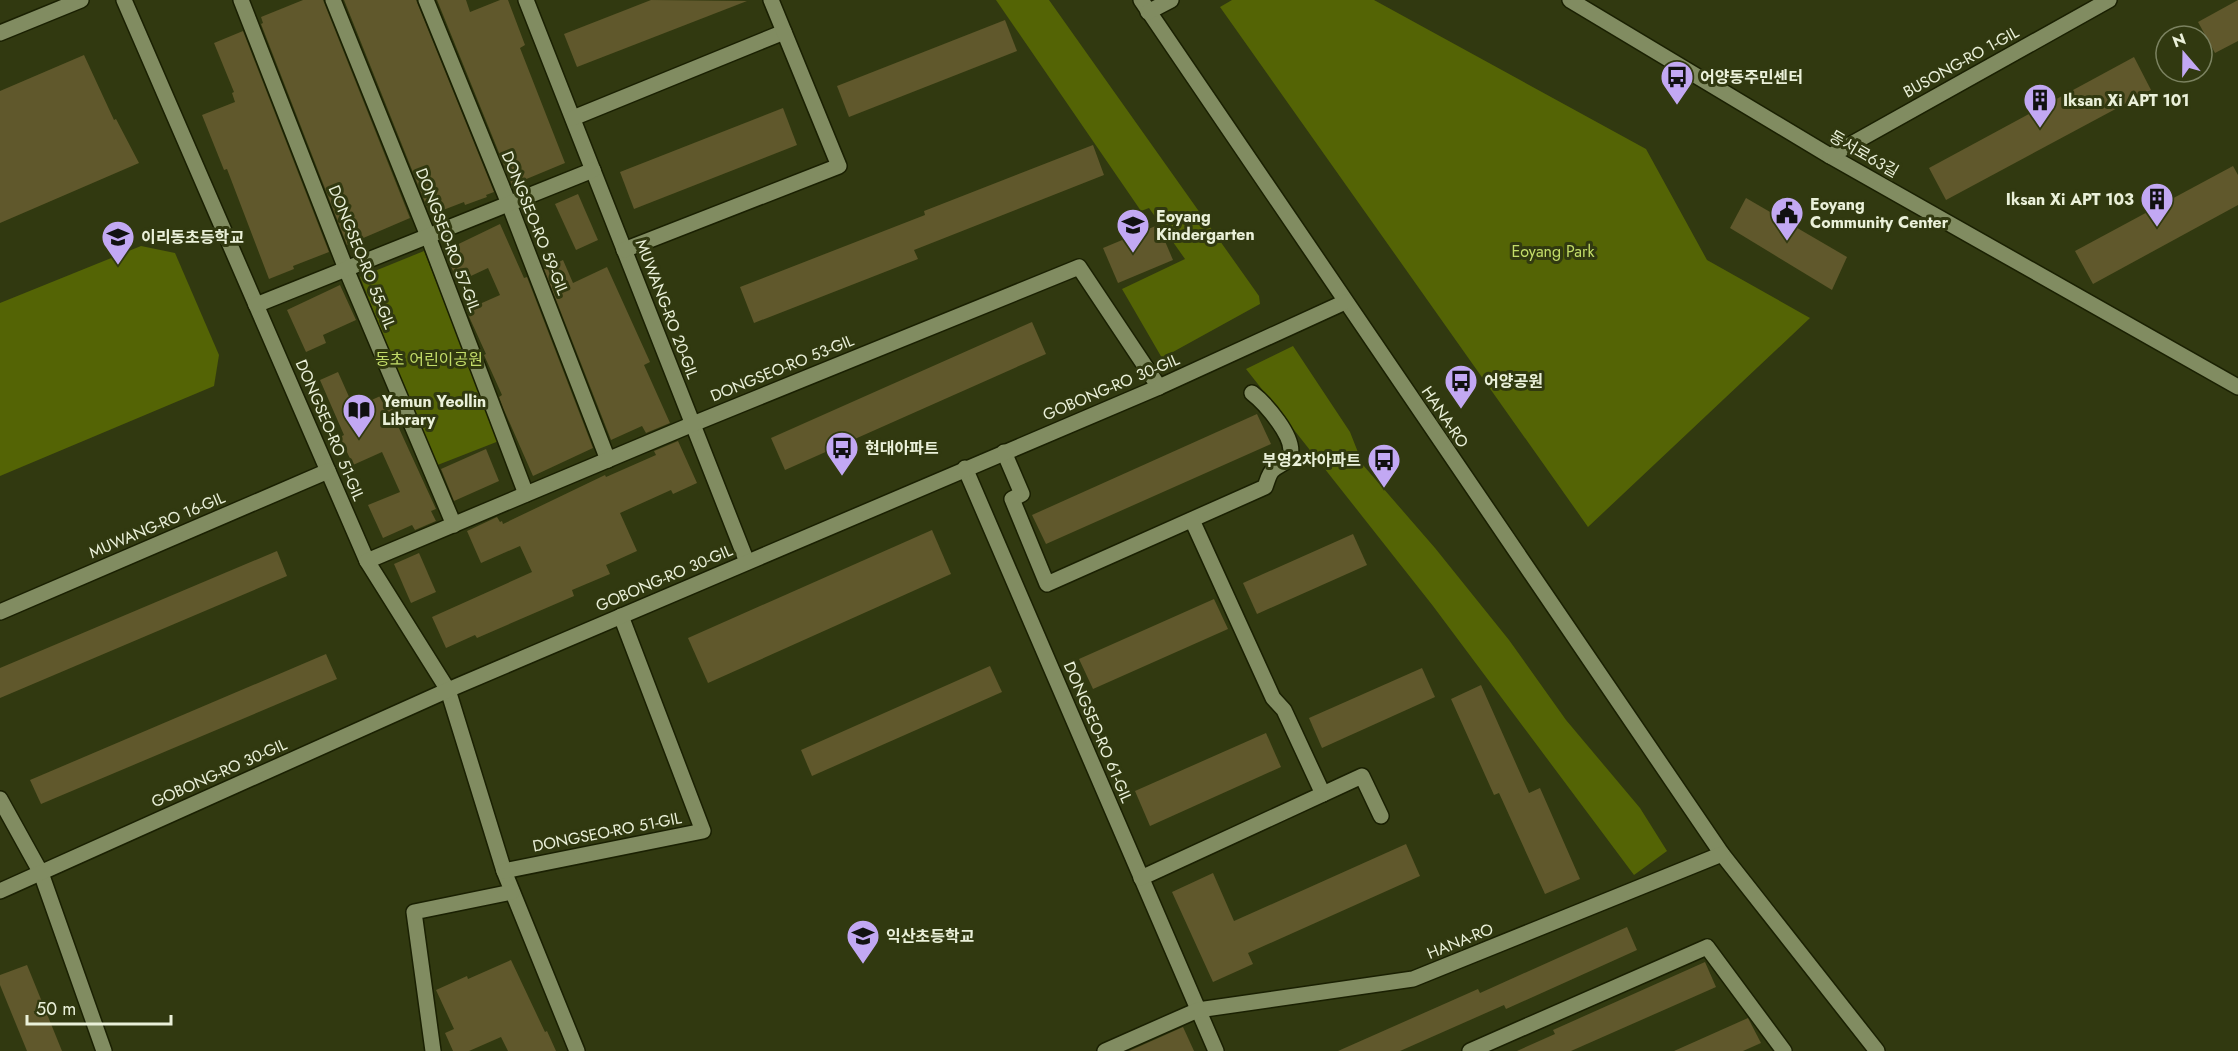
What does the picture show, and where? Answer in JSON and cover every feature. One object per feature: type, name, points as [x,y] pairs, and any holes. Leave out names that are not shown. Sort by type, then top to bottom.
[{"type":"street","points":[[0,33],[81,0]]},
{"type":"street","name":"DONGSEO-RO 51-GIL","points":[[124,0],[367,561],[448,690],[504,871],[577,1051]]},
{"type":"street","name":"DONGSEO-RO 55-GIL","points":[[241,0],[346,269],[454,525]]},
{"type":"street","name":"DONGSEO-RO 57-GIL","points":[[333,0],[428,236],[526,494]]},
{"type":"street","name":"DONGSEO-RO 59-GIL","points":[[426,0],[509,204],[608,460]]},
{"type":"street","name":"MUWANG-RO 20-GIL","points":[[526,0],[747,562]]},
{"type":"street","points":[[624,250],[839,166],[771,0]]},
{"type":"street","points":[[1145,6],[1171,0]]},
{"type":"street","name":"동서로63길","points":[[1570,0],[1830,156],[2238,387]]},
{"type":"street","name":"BUSONG-RO 1-GIL","points":[[1830,156],[2109,0]]},
{"type":"street","name":"HANA-RO","points":[[1145,6],[1722,854],[1877,1051]]},
{"type":"street","points":[[573,118],[784,32]]},
{"type":"street","points":[[256,305],[593,170]]},
{"type":"street","name":"DONGSEO-RO 53-GIL","points":[[367,561],[693,424],[1079,267],[1159,387]]},
{"type":"street","name":"GOBONG-RO 30-GIL","points":[[0,891],[448,690],[1159,387],[1345,302]]},
{"type":"street","points":[[1004,452],[1022,494],[1012,499],[1047,585],[1265,487],[1272,470],[1285,464],[1291,449],[1281,425],[1264,403],[1252,393]]},
{"type":"street","name":"DONGSEO-RO 61-GIL","points":[[965,468],[1216,1051]]},
{"type":"street","name":"MUWANG-RO 16-GIL","points":[[0,612],[328,471]]},
{"type":"street","points":[[1192,520],[1273,698],[1284,710],[1323,794]]},
{"type":"street","name":"DONGSEO-RO 51-GIL","points":[[504,871],[703,831],[621,615]]},
{"type":"street","points":[[1141,878],[1362,776],[1381,816]]},
{"type":"street","points":[[0,800],[41,873],[104,1051]]},
{"type":"street","name":"HANA-RO","points":[[1198,1010],[1413,979],[1722,854]]},
{"type":"street","points":[[433,1051],[414,912],[512,892]]},
{"type":"street","points":[[1470,1051],[1707,947],[1784,1051]]},
{"type":"street","points":[[1105,1051],[1198,1010]]},
{"type":"green space","points":[[996,0],[1049,0],[1259,296],[1260,304],[1162,358],[1122,289],[1185,259],[1149,208],[1141,211]]},
{"type":"green space","name":"Eoyang Park","points":[[1232,0],[1374,0],[1646,149],[1707,260],[1810,318],[1588,527],[1220,7]]},
{"type":"green space","points":[[141,246],[175,253],[219,355],[214,386],[0,476],[0,303]]},
{"type":"green space","name":"동초 어린이공원","points":[[424,251],[499,441],[435,466],[360,277]]},
{"type":"green space","points":[[1293,346],[1350,432],[1363,465],[1435,548],[1509,640],[1566,720],[1640,808],[1667,851],[1634,875],[1433,606],[1246,369]]},
{"type":"building","points":[[303,0],[323,0],[410,218],[347,245],[261,24],[263,23],[261,17]]},
{"type":"building","points":[[344,0],[416,0],[494,192],[465,205],[464,202],[430,215]]},
{"type":"building","points":[[437,0],[466,0],[470,12],[500,0],[508,0],[525,45],[520,48],[565,163],[512,185]]},
{"type":"building","points":[[651,0],[747,1],[577,67],[564,34]]},
{"type":"building","points":[[2238,0],[2238,41],[2215,53],[2214,24],[2199,24],[2198,22]]},
{"type":"building","points":[[1005,20],[1017,51],[849,117],[837,86]]},
{"type":"building","points":[[243,31],[329,252],[293,266],[294,269],[269,279],[227,169],[224,170],[202,115],[235,102],[232,93],[234,92],[214,43]]},
{"type":"building","points":[[84,55],[114,120],[116,119],[139,163],[0,223],[0,91]]},
{"type":"building","name":"Iksan Xi APT 101","points":[[2134,57],[2151,90],[1946,200],[1929,168]]},
{"type":"building","points":[[783,108],[797,145],[634,209],[620,172]]},
{"type":"building","points":[[1093,145],[1104,175],[914,250],[918,259],[754,323],[740,287],[925,215],[924,211]]},
{"type":"building","name":"Iksan Xi APT 103","points":[[2233,166],[2238,175],[2238,205],[2093,284],[2075,251]]},
{"type":"building","points":[[578,194],[598,240],[576,250],[555,204]]},
{"type":"building","name":"Eoyang Community Center","points":[[1746,198],[1847,257],[1832,290],[1730,228]]},
{"type":"building","points":[[500,224],[524,278],[527,277],[593,448],[533,476],[504,410],[499,397],[502,395],[466,310],[500,295],[488,268],[458,282],[444,251]]},
{"type":"building","points":[[1158,225],[1173,260],[1118,283],[1103,248]]},
{"type":"building","points":[[563,260],[573,283],[607,267],[650,362],[644,365],[670,423],[646,433],[642,426],[611,440],[544,269]]},
{"type":"building","points":[[340,285],[356,320],[323,335],[326,343],[306,352],[287,310]]},
{"type":"building","points":[[1032,322],[1046,354],[785,470],[771,438]]},
{"type":"building","points":[[338,372],[354,408],[387,393],[400,423],[397,424],[436,509],[431,511],[436,521],[415,530],[412,525],[383,538],[368,505],[400,492],[382,452],[353,465],[340,437],[344,435],[320,380]]},
{"type":"building","points":[[1257,414],[1271,444],[1046,544],[1032,515]]},
{"type":"building","points":[[678,441],[697,483],[673,494],[671,490],[620,513],[637,551],[606,565],[610,574],[572,590],[574,596],[477,638],[475,635],[446,648],[432,617],[532,572],[520,546],[481,563],[467,531],[497,517],[503,524],[605,475],[606,477],[656,455],[654,451]]},
{"type":"building","points":[[486,449],[499,481],[454,501],[441,469]]},
{"type":"building","points":[[932,530],[951,574],[708,683],[688,638]]},
{"type":"building","points":[[1353,534],[1367,565],[1257,614],[1243,583]]},
{"type":"building","points":[[277,551],[287,576],[0,698],[0,668]]},
{"type":"building","points":[[419,553],[436,592],[411,603],[394,564]]},
{"type":"building","points":[[1214,599],[1228,629],[1093,689],[1079,659]]},
{"type":"building","points":[[326,654],[337,679],[41,804],[30,780]]},
{"type":"building","points":[[990,666],[1002,692],[812,776],[801,750]]},
{"type":"building","points":[[1422,668],[1435,697],[1322,748],[1309,718]]},
{"type":"building","points":[[1481,685],[1529,793],[1540,788],[1580,879],[1545,894],[1499,793],[1494,795],[1451,699]]},
{"type":"building","points":[[1266,733],[1281,767],[1150,826],[1135,791]]},
{"type":"building","points":[[1406,844],[1420,876],[1248,953],[1253,964],[1213,982],[1172,892],[1213,873],[1234,921]]},
{"type":"building","points":[[1627,927],[1637,950],[1506,1009],[1504,1005],[1400,1051],[1338,1051],[1478,989],[1480,993]]},
{"type":"building","points":[[511,960],[556,1051],[508,1051],[501,1037],[469,1051],[453,1051],[445,1033],[454,1029],[436,990]]},
{"type":"building","points":[[1705,962],[1716,987],[1571,1051],[1517,1051],[1555,1034],[1553,1030]]},
{"type":"building","points":[[27,965],[62,1051],[27,1051],[0,985],[0,975]]},
{"type":"building","points":[[1748,1018],[1761,1043],[1743,1051],[1674,1051]]},
{"type":"building","points":[[1183,1027],[1194,1051],[1129,1051]]},
{"type":"place","name":"어양동주민센터","points":[[1677,106]]},
{"type":"place","name":"Iksan Xi APT 101","points":[[2040,129]]},
{"type":"place","name":"Iksan Xi APT 103","points":[[2157,228]]},
{"type":"place","name":"Eoyang Community Center","points":[[1787,242]]},
{"type":"place","name":"Eoyang Kindergarten","points":[[1133,254]]},
{"type":"place","name":"이리동초등학교","points":[[118,266]]},
{"type":"place","name":"어양공원","points":[[1461,410]]},
{"type":"place","name":"Yemun Yeollin Library","points":[[359,439]]},
{"type":"place","name":"현대아파트","points":[[842,477]]},
{"type":"place","name":"부영2차아파트","points":[[1384,489]]},
{"type":"place","name":"익산초등학교","points":[[863,965]]}]
